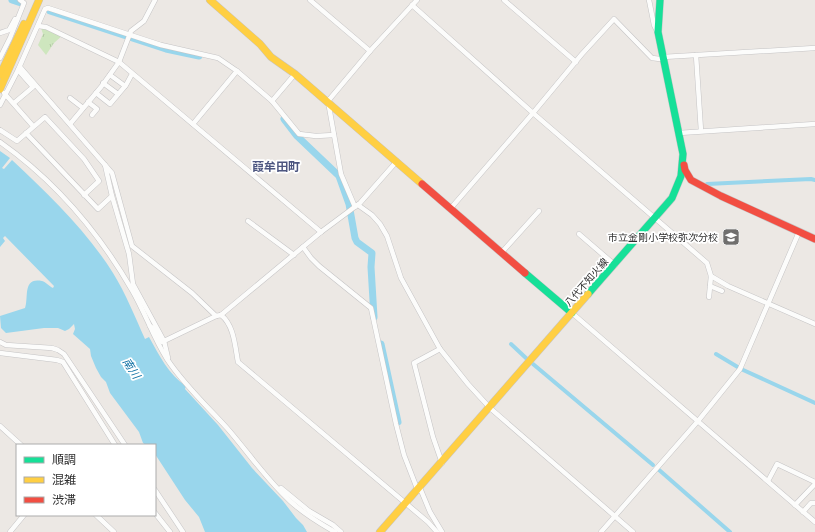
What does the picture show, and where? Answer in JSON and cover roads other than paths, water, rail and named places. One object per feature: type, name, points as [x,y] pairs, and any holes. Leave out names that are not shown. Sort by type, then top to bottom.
[{"type":"street","points":[[0,105],[16,41],[18,20],[24,3],[20,0]]},
{"type":"street","points":[[0,75],[34,0]]},
{"type":"street","points":[[0,46],[2,53],[16,41],[39,0]]},
{"type":"street","points":[[70,124],[110,75],[118,62],[132,29],[144,21],[155,0]]},
{"type":"street","points":[[210,0],[260,44],[270,57],[295,74],[328,101],[815,522]]},
{"type":"street","points":[[310,0],[370,51]]},
{"type":"street","points":[[328,101],[370,51],[417,0]]},
{"type":"street","points":[[504,0],[576,62]]},
{"type":"street","points":[[649,0],[654,25],[658,32]]},
{"type":"street","name":"八代不知火線","points":[[380,532],[656,218],[678,188],[682,173],[683,154],[658,32],[660,0]]},
{"type":"street","points":[[412,5],[533,113],[707,263],[711,276],[709,297]]},
{"type":"street","points":[[3,92],[19,69],[45,9],[48,8],[129,37],[218,58],[237,71],[272,100],[299,134],[316,136],[334,135]]},
{"type":"street","points":[[451,208],[614,19],[652,58],[660,59],[663,57],[815,48]]},
{"type":"street","points":[[0,33],[9,30],[13,20],[18,20]]},
{"type":"street","points":[[38,26],[46,27],[118,62],[321,232]]},
{"type":"street","points":[[16,41],[28,47]]},
{"type":"street","points":[[696,55],[701,131]]},
{"type":"street","points":[[14,103],[33,87],[19,69]]},
{"type":"street","points":[[19,69],[105,163],[112,173],[132,246],[192,293],[218,316],[226,320],[230,327],[238,362],[428,522],[437,532]]},
{"type":"street","points":[[193,124],[237,71]]},
{"type":"street","points":[[96,93],[110,104],[125,86],[132,74]]},
{"type":"street","points":[[272,100],[295,74]]},
{"type":"street","points":[[110,75],[125,86]]},
{"type":"street","points":[[103,83],[118,94]]},
{"type":"street","points":[[3,92],[33,126]]},
{"type":"street","points":[[70,98],[83,108]]},
{"type":"street","points":[[328,101],[341,174],[355,207],[372,215],[380,224],[387,236],[401,278],[440,349],[490,408],[633,532]]},
{"type":"street","points":[[88,102],[97,109],[92,115]]},
{"type":"street","points":[[0,130],[17,141],[45,117],[84,159],[99,181],[84,194]]},
{"type":"street","points":[[679,133],[815,124]]},
{"type":"street","points":[[26,133],[98,209],[112,196]]},
{"type":"street","points":[[1,142],[36,171],[81,218],[115,262],[137,299],[157,343],[190,388],[289,501],[302,512],[334,532]]},
{"type":"street","points":[[164,341],[218,316],[266,276],[304,248],[321,232],[355,207],[397,161]]},
{"type":"street","points":[[105,163],[112,196],[129,254],[133,284],[164,341],[169,361]]},
{"type":"street","points":[[683,164],[691,180],[721,196],[815,239]]},
{"type":"street","points":[[678,188],[686,180],[691,180]]},
{"type":"street","points":[[502,252],[539,211]]},
{"type":"street","points":[[248,221],[294,255]]},
{"type":"street","points":[[601,532],[698,421],[740,370],[799,232]]},
{"type":"street","points":[[579,234],[615,265]]},
{"type":"street","points":[[304,248],[319,266],[371,308],[404,455],[430,512],[442,532]]},
{"type":"street","points":[[711,276],[728,286],[815,324]]},
{"type":"street","points":[[710,286],[722,291]]},
{"type":"street","points":[[148,325],[153,328],[162,342],[164,341]]},
{"type":"street","points":[[0,342],[6,345],[52,348],[64,354],[124,444]]},
{"type":"street","points":[[440,349],[414,363],[433,436],[442,462]]},
{"type":"street","points":[[0,353],[63,362],[114,444]]},
{"type":"street","points":[[0,426],[20,444]]},
{"type":"street","points":[[768,481],[777,464],[815,483],[795,504]]},
{"type":"street","points":[[276,486],[294,498],[309,511],[333,525],[341,532]]},
{"type":"street","points":[[156,492],[183,532]]},
{"type":"street","points":[[803,512],[812,503],[815,503]]},
{"type":"street","points":[[156,514],[170,532]]},
{"type":"street","points":[[10,532],[23,516]]},
{"type":"street","points":[[97,516],[114,532]]},
{"type":"water","name":"南川","points":[[0,151],[10,158],[2,168],[4,169],[12,160],[53,200],[91,242],[118,281],[145,339],[149,337],[169,370],[186,386],[185,389],[218,425],[252,468],[283,501],[307,532],[205,532],[199,517],[185,500],[156,456],[156,444],[143,443],[139,432],[110,393],[106,382],[96,368],[90,349],[73,334],[75,329],[74,324],[65,331],[58,328],[44,328],[6,333],[1,328],[0,316],[25,308],[28,289],[31,282],[42,281],[53,288],[54,286],[5,236],[3,238],[5,241],[0,247]]},
{"type":"waterway","points":[[12,0],[21,3]]},
{"type":"waterway","points":[[50,11],[166,49],[199,56]]},
{"type":"waterway","points":[[284,119],[297,136],[339,176],[349,204],[355,238],[357,242],[372,253],[371,267],[374,317]]},
{"type":"waterway","points":[[707,184],[815,180]]},
{"type":"waterway","points":[[381,344],[398,422]]},
{"type":"waterway","points":[[511,344],[527,359]]},
{"type":"waterway","points":[[716,354],[741,369],[815,403]]},
{"type":"waterway","points":[[533,364],[653,465]]},
{"type":"waterway","points":[[658,469],[730,532]]},
{"type":"place","name":"市立金剛小学校弥次分校","points":[[731,237]]},
{"type":"district","name":"葭牟田町","points":[[276,166]]}]
